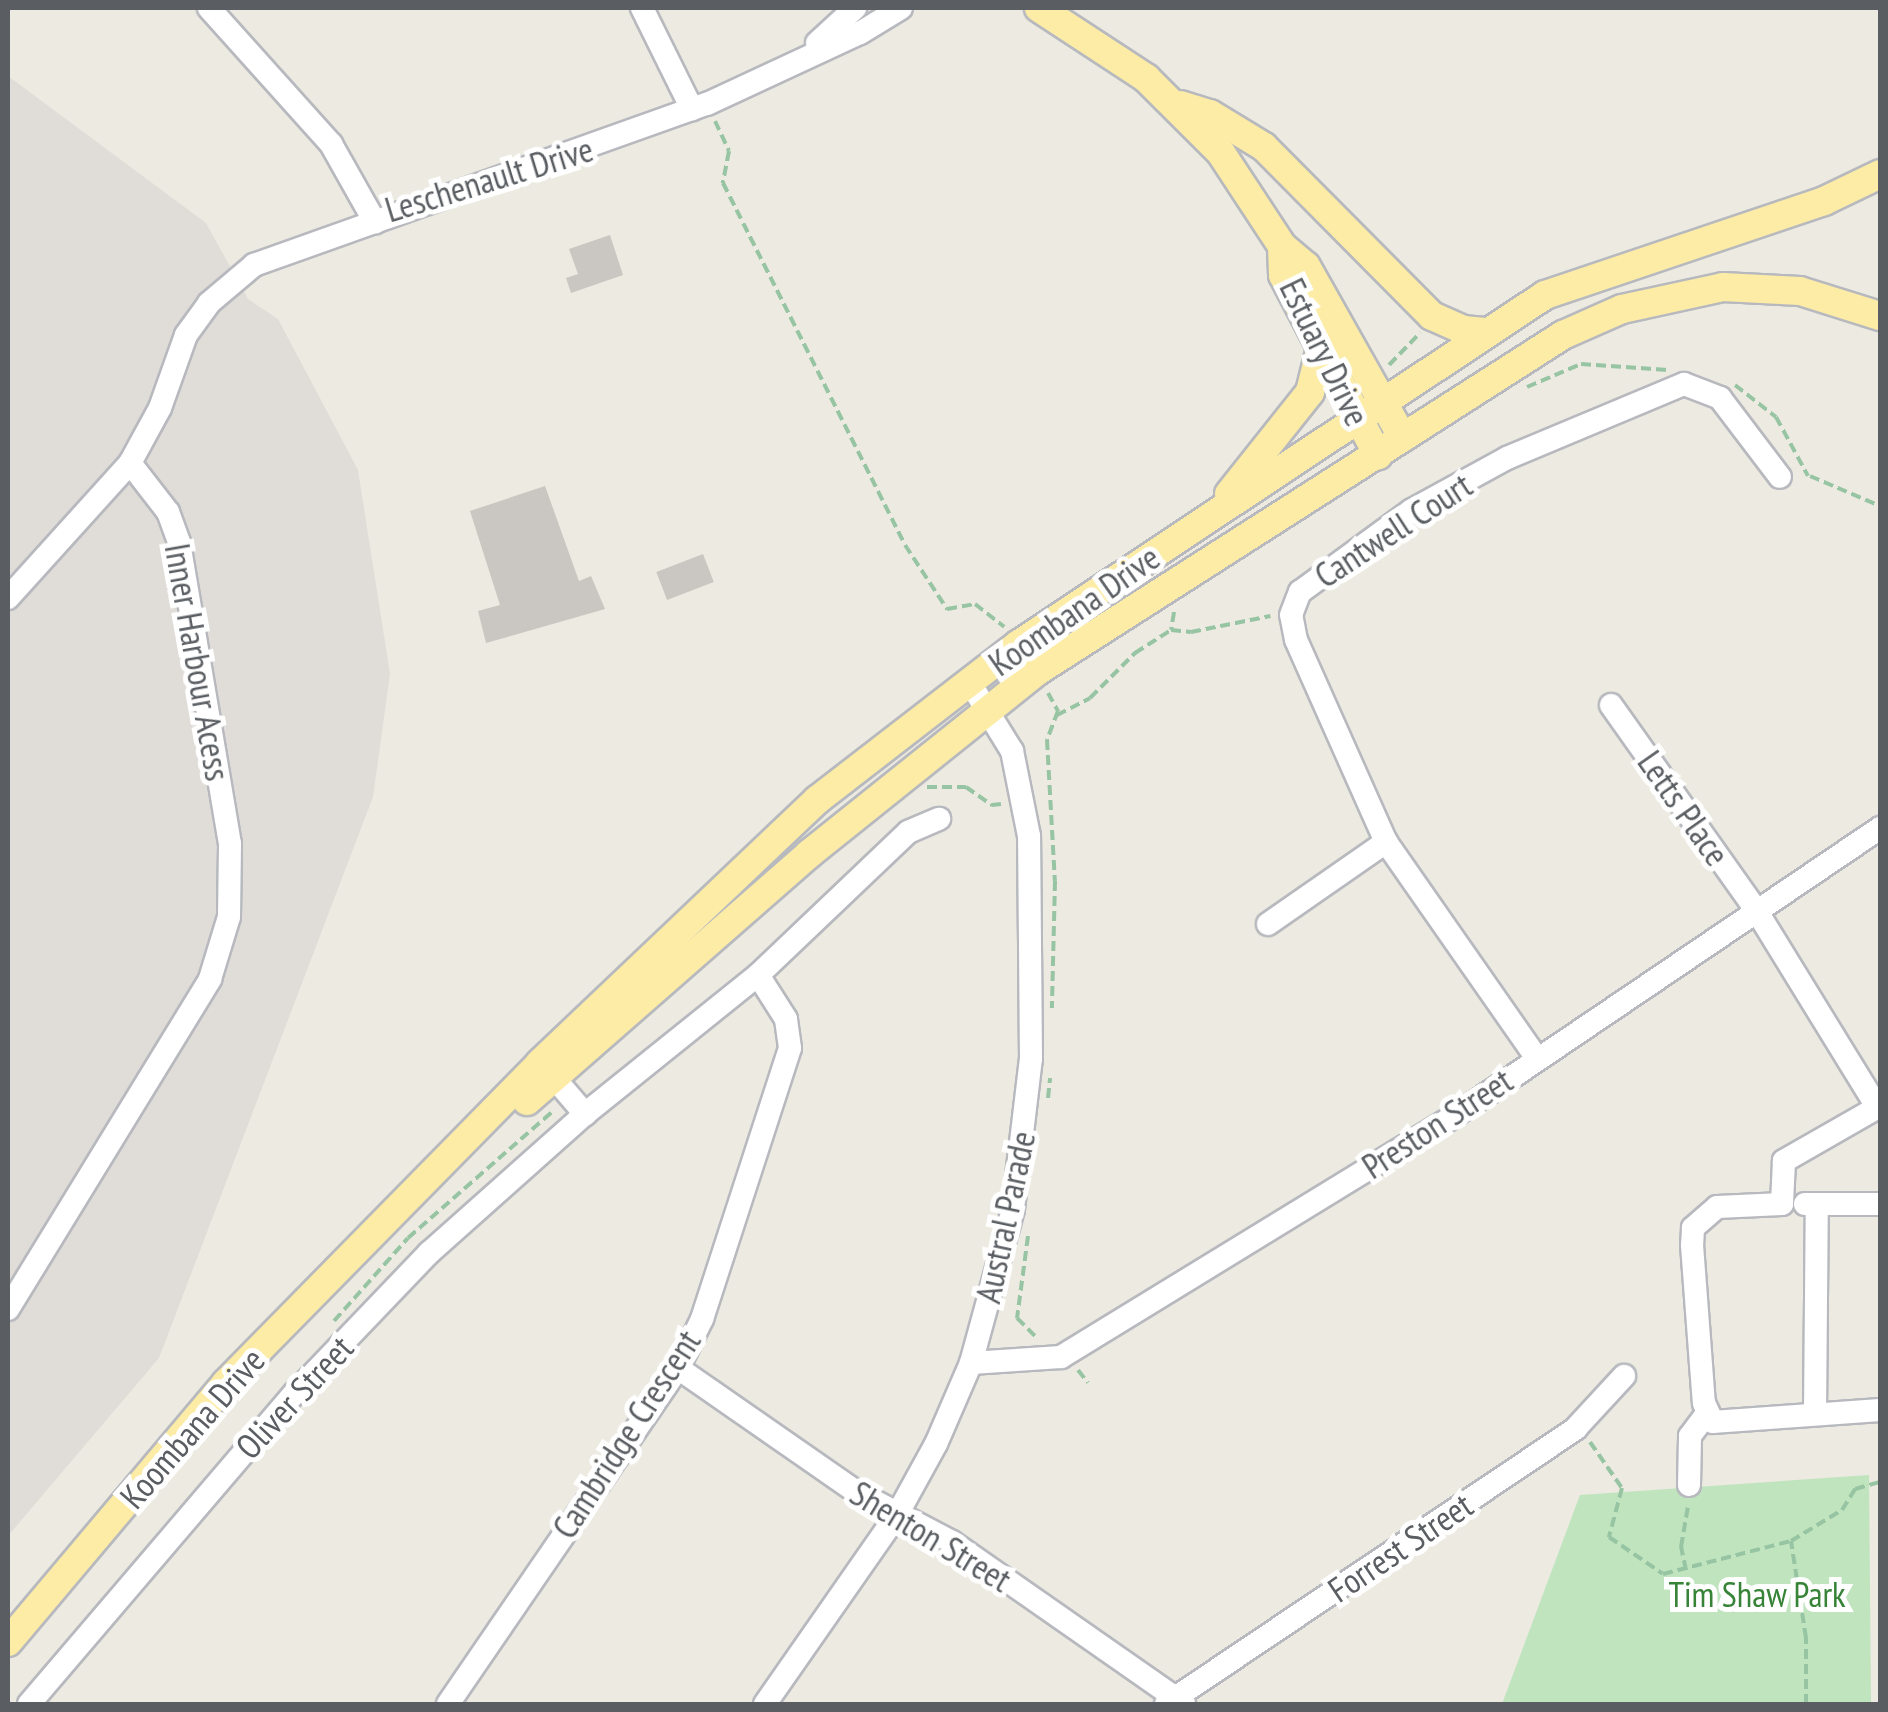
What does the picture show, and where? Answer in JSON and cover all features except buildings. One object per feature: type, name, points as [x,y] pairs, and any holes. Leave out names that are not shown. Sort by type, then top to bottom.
[{"type":"main road","name":"Estuary Drive","points":[[1038,8],[1174,104],[1220,153],[1282,246],[1306,266],[1403,438]]},
{"type":"main road","points":[[1174,104],[1210,114],[1264,147],[1432,316],[1462,330],[1488,332]]},
{"type":"main road","name":"Koombana Drive","points":[[8,1642],[226,1383],[817,800],[970,683],[1213,514],[1545,295],[1604,271],[1824,201],[1880,174]]},
{"type":"main road","name":"Estuary Drive","points":[[1282,246],[1283,275],[1320,352],[1378,455]]},
{"type":"main road","name":"Koombana Drive","points":[[547,1070],[1036,672],[1563,335],[1622,308],[1723,287],[1800,291],[1880,316]]},
{"type":"main road","points":[[1213,514],[1310,392],[1320,352]]},
{"type":"street","name":"Leschenault Drive","points":[[209,8],[331,144],[375,222],[692,110],[901,8]]},
{"type":"street","points":[[642,8],[692,110]]},
{"type":"street","name":"Leschenault Drive","points":[[795,61],[855,8]]},
{"type":"street","points":[[8,598],[130,463],[160,408],[186,334],[209,304],[254,266],[375,222]]},
{"type":"street","name":"Cantwell Court","points":[[1536,1057],[1386,842],[1291,615],[1300,592],[1412,510],[1508,458],[1684,384],[1720,398],[1780,477]]},
{"type":"street","name":"Inner Harbour Acess","points":[[8,1309],[170,1048],[223,948],[230,844],[179,542],[168,512],[130,463]]},
{"type":"street","name":"Austral Parade","points":[[765,1704],[898,1513],[971,1363],[1013,1209],[1034,978],[1023,801],[1012,751],[970,683]]},
{"type":"street","name":"Letts Place","points":[[1611,706],[1756,910],[1879,1107]]},
{"type":"street","name":"Oliver Street","points":[[29,1704],[295,1394],[429,1253],[585,1114],[758,975],[908,832],[939,819]]},
{"type":"street","name":"Preston Street","points":[[971,1363],[1061,1357],[1456,1115],[1536,1057],[1880,828]]},
{"type":"street","points":[[1268,924],[1386,842]]},
{"type":"street","name":"Cambridge Crescent","points":[[448,1704],[678,1368],[702,1319],[790,1048],[786,1019],[758,975]]},
{"type":"street","points":[[547,1070],[585,1114]]},
{"type":"street","points":[[1782,1204],[1784,1161],[1879,1107]]},
{"type":"street","points":[[1814,1413],[1818,1204]]},
{"type":"street","points":[[1689,1485],[1690,1436],[1706,1415],[1693,1228],[1717,1207],[1880,1204]]},
{"type":"street","name":"Shenton Street","points":[[678,1368],[854,1491],[952,1542],[1174,1702]]},
{"type":"street","name":"Forrest Street","points":[[1174,1702],[1576,1428],[1624,1376]]},
{"type":"street","points":[[1706,1415],[1725,1424],[1880,1410]]},
{"type":"path","points":[[1385,368],[1422,329]]},
{"type":"path","points":[[1780,477],[1818,476],[1880,506]]},
{"type":"path","points":[[1171,630],[1171,614],[1187,604]]},
{"type":"path","points":[[1056,716],[1090,698],[1135,652],[1171,630],[1291,615]]},
{"type":"path","points":[[1576,1428],[1619,1479],[1609,1537],[1663,1574],[1791,1540],[1842,1510],[1855,1489],[1880,1482]]},
{"type":"path","points":[[1686,1570],[1682,1547],[1689,1485]]},
{"type":"path","points":[[1791,1540],[1806,1638],[1806,1704]]},
{"type":"shaded area","points":[[8,76],[206,223],[248,299],[278,319],[358,470],[390,674],[373,797],[159,1358],[8,1536]]},
{"type":"green space","name":"Tim Shaw Park","points":[[1869,1475],[1871,1704],[1502,1704],[1580,1495]]}]
